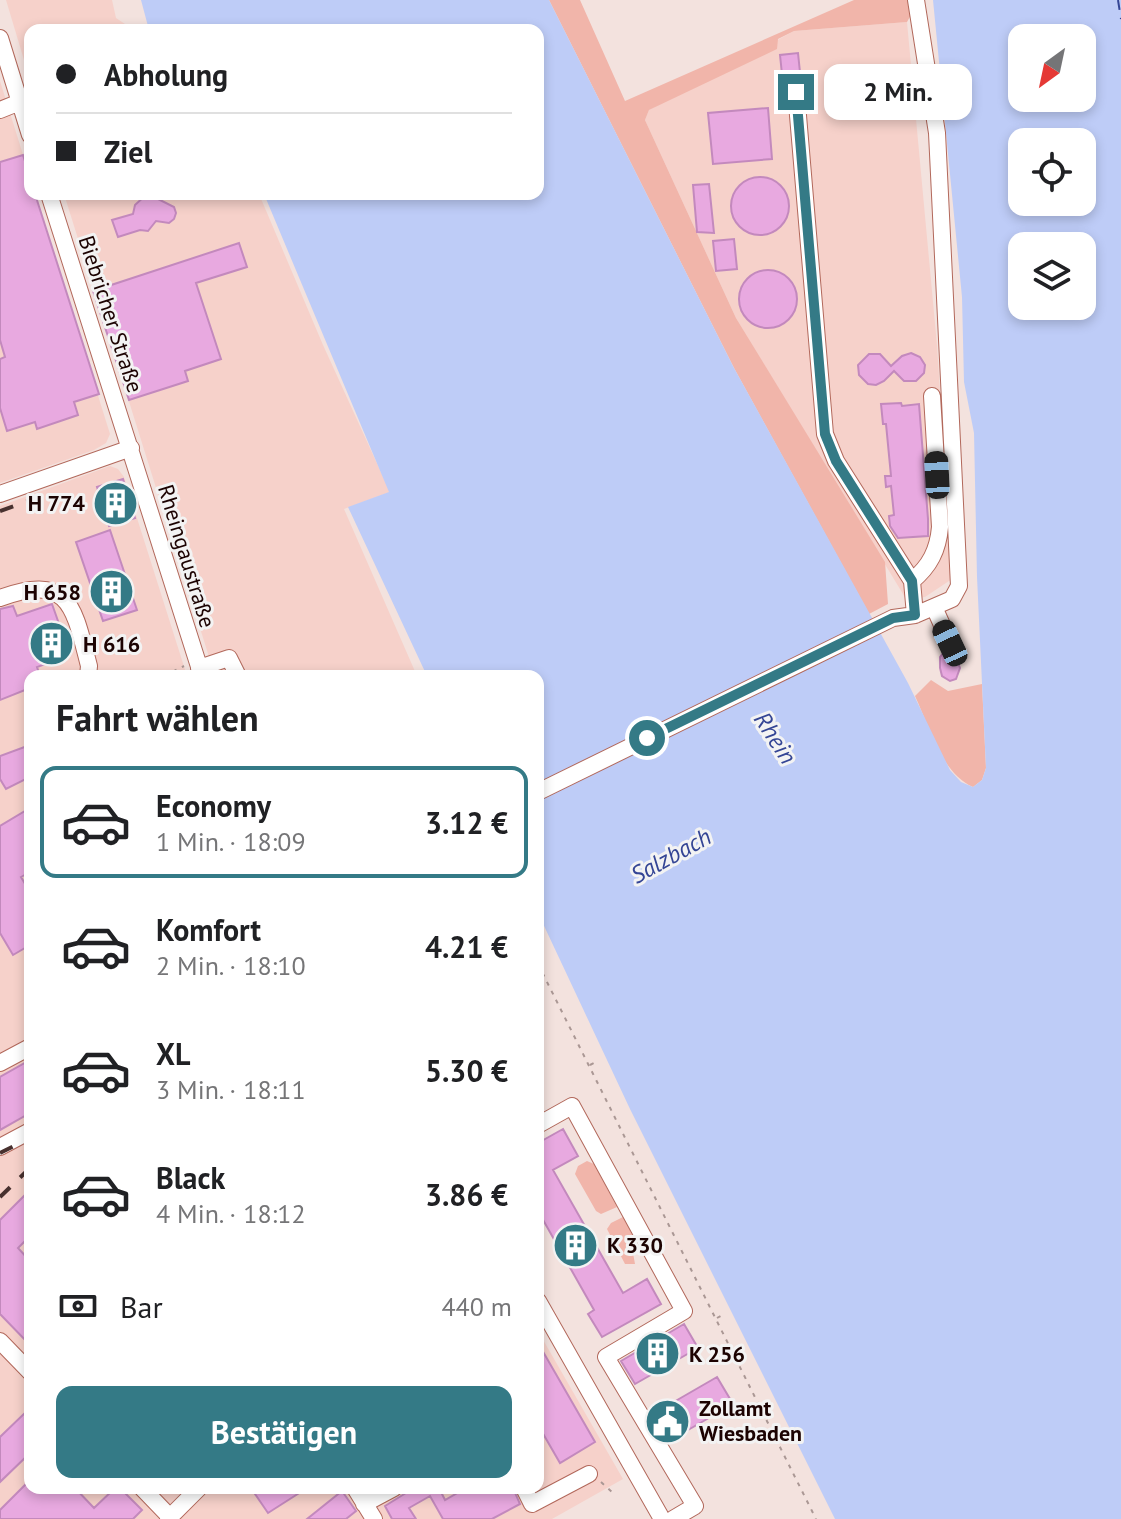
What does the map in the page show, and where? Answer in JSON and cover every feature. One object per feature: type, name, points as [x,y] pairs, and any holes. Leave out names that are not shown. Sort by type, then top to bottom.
[{"type":"street","points":[[544,789],[893,618],[915,615],[952,599],[959,586],[937,133],[916,0]]},
{"type":"street","points":[[0,38],[24,115]]},
{"type":"street","points":[[796,92],[825,434],[836,461],[912,581],[915,615]]},
{"type":"street","points":[[0,110],[20,102]]},
{"type":"street","name":"Biebricher Straße","points":[[51,200],[131,448]]},
{"type":"street","points":[[912,581],[931,560],[939,536],[932,396]]},
{"type":"street","points":[[0,494],[131,448]]},
{"type":"street","name":"Rheingaustraße","points":[[131,448],[194,670]]},
{"type":"street","points":[[0,598],[37,587],[57,592],[71,606],[89,670]]},
{"type":"street","points":[[934,607],[950,643]]},
{"type":"street","points":[[194,670],[229,658],[235,670]]},
{"type":"street","points":[[0,1063],[24,1050]]},
{"type":"street","points":[[544,1122],[572,1106],[684,1311],[606,1357],[695,1506],[673,1519]]},
{"type":"street","points":[[0,1147],[24,1134]]},
{"type":"street","points":[[544,1312],[662,1519]]},
{"type":"street","points":[[0,1341],[24,1366]]},
{"type":"street","points":[[527,1494],[532,1504],[589,1474]]},
{"type":"street","points":[[147,1494],[169,1518],[193,1494]]},
{"type":"street","points":[[358,1494],[367,1514],[388,1494]]},
{"type":"path","points":[[544,976],[816,1519]]},
{"type":"path","points":[[589,1066],[598,1061]]},
{"type":"path","points":[[716,1318],[724,1314]]},
{"type":"path","points":[[737,1360],[745,1355]]},
{"type":"path","points":[[608,1487],[612,1492]]},
{"type":"shaded area","points":[[6,0],[112,0],[116,18],[125,24],[24,24],[24,60]]},
{"type":"shaded area","points":[[549,0],[580,0],[625,101],[854,0],[910,0],[912,13],[907,22],[794,31],[778,39],[777,49],[649,110],[645,120],[736,318],[885,562],[888,604],[869,614],[734,368]]},
{"type":"shaded area","points":[[907,22],[937,345],[952,579],[925,597],[906,599],[736,318],[645,120],[649,110],[794,31]]},
{"type":"shaded area","points":[[0,81],[24,158],[24,200],[37,200],[110,434],[106,443],[94,450],[0,483]]},
{"type":"shaded area","points":[[66,200],[262,200],[390,492],[344,509],[414,670],[213,670]]},
{"type":"shaded area","points":[[110,466],[118,469],[124,477],[185,670],[24,670],[24,1494],[544,1494],[544,1341],[623,1479],[552,1519],[0,1519],[0,506]]},
{"type":"shaded area","points":[[931,680],[948,691],[982,684],[986,768],[982,780],[973,787],[952,771],[944,760],[915,696]]},
{"type":"shaded area","points":[[587,1161],[594,1164],[617,1207],[601,1214],[596,1211],[575,1174],[578,1166]]},
{"type":"shaded area","points":[[623,1217],[639,1247],[633,1253],[635,1264],[625,1264],[607,1229]]},
{"type":"water","points":[[141,0],[549,0],[734,368],[908,683],[950,770],[961,782],[973,787],[982,780],[986,768],[974,433],[964,382],[962,297],[933,0],[1121,0],[1121,1519],[835,1519],[630,1109],[544,926],[544,670],[424,670],[348,507],[389,492],[267,200],[544,200],[544,24],[147,24]]},
{"type":"building","points":[[798,53],[801,82],[783,84],[780,55]]},
{"type":"building","points":[[768,108],[772,159],[713,164],[708,113]]},
{"type":"building","points":[[23,155],[24,200],[37,200],[99,394],[74,402],[78,415],[37,429],[35,422],[7,431],[0,408],[0,359],[5,357],[0,340],[0,162]]},
{"type":"building","points":[[760,177],[771,179],[780,186],[787,195],[787,217],[780,226],[771,233],[760,235],[749,233],[740,226],[733,217],[731,206],[733,195],[740,186],[749,179]]},
{"type":"building","points":[[709,184],[714,233],[697,232],[693,185]]},
{"type":"building","points":[[140,200],[160,200],[174,207],[176,213],[169,223],[156,221],[148,231],[140,230],[118,237],[112,220],[133,214],[135,205]]},
{"type":"building","points":[[734,239],[737,269],[716,271],[713,241]]},
{"type":"building","points":[[239,243],[247,267],[196,283],[221,359],[185,371],[188,381],[129,400],[93,291]]},
{"type":"building","points":[[768,270],[789,278],[797,299],[789,320],[768,328],[747,320],[739,299],[747,278]]},
{"type":"building","points":[[911,353],[920,357],[925,365],[924,373],[916,381],[904,381],[894,371],[876,385],[868,384],[859,375],[858,365],[869,354],[880,354],[891,366]]},
{"type":"building","points":[[901,403],[902,406],[919,404],[928,536],[898,538],[890,526],[889,516],[894,515],[891,486],[886,487],[885,476],[891,476],[881,404]]},
{"type":"building","name":"H 774","points":[[123,479],[135,518],[109,526],[97,487]]},
{"type":"building","points":[[110,530],[137,610],[103,621],[76,542]]},
{"type":"building","points":[[52,604],[70,655],[37,667],[38,670],[24,670],[24,690],[0,700],[0,609],[13,606],[17,616]]},
{"type":"building","points":[[944,652],[955,655],[960,668],[956,679],[950,681],[942,676],[940,668],[940,657]]},
{"type":"building","points":[[24,747],[24,780],[6,789],[0,779],[0,756]]},
{"type":"building","points":[[24,812],[24,875],[21,877],[24,882],[24,949],[13,955],[0,933],[0,826]]},
{"type":"building","points":[[24,1063],[24,1116],[0,1130],[0,1077]]},
{"type":"building","name":"K 330","points":[[563,1129],[578,1156],[553,1170],[623,1293],[647,1279],[661,1304],[602,1337],[588,1314],[594,1310],[544,1222],[544,1140]]},
{"type":"building","points":[[24,1196],[24,1242],[18,1248],[24,1254],[24,1339],[0,1314],[0,1220]]},
{"type":"building","name":"K 256","points":[[684,1324],[698,1348],[635,1384],[621,1361]]},
{"type":"building","points":[[544,1353],[595,1442],[560,1463],[544,1435]]},
{"type":"building","points":[[717,1377],[733,1404],[669,1441],[653,1414]]},
{"type":"building","points":[[24,1414],[24,1459],[0,1482],[0,1437]]},
{"type":"building","points":[[24,1486],[24,1494],[81,1494],[94,1508],[109,1494],[126,1494],[142,1510],[133,1519],[0,1519],[0,1510]]},
{"type":"building","points":[[255,1494],[298,1494],[268,1513]]},
{"type":"building","points":[[338,1494],[344,1494],[356,1511],[346,1519],[307,1519]]},
{"type":"building","points":[[404,1494],[442,1494],[445,1500],[456,1494],[516,1494],[520,1504],[492,1519],[443,1519],[430,1496],[409,1508],[416,1519],[392,1519],[385,1506]]},
{"type":"ferry route","points":[[1118,0],[1121,19]]},
{"type":"railway","points":[[0,511],[42,496]]},
{"type":"railway","points":[[0,1153],[24,1141]]},
{"type":"railway","points":[[0,1197],[24,1174]]},
{"type":"place","name":"H 774","points":[[116,503]]},
{"type":"place","name":"H 658","points":[[112,592]]},
{"type":"place","name":"H 616","points":[[52,644]]},
{"type":"place","name":"K 330","points":[[576,1245]]},
{"type":"place","name":"K 256","points":[[658,1354]]},
{"type":"place","name":"Zollamt Wiesbaden","points":[[668,1421]]},
{"type":"route","points":[[647,738],[893,618],[915,615],[912,581],[828,448],[796,92]]},
{"type":"water label","name":"Rhein","points":[[775,738]]},
{"type":"water label","name":"Salzbach","points":[[671,856]]}]
